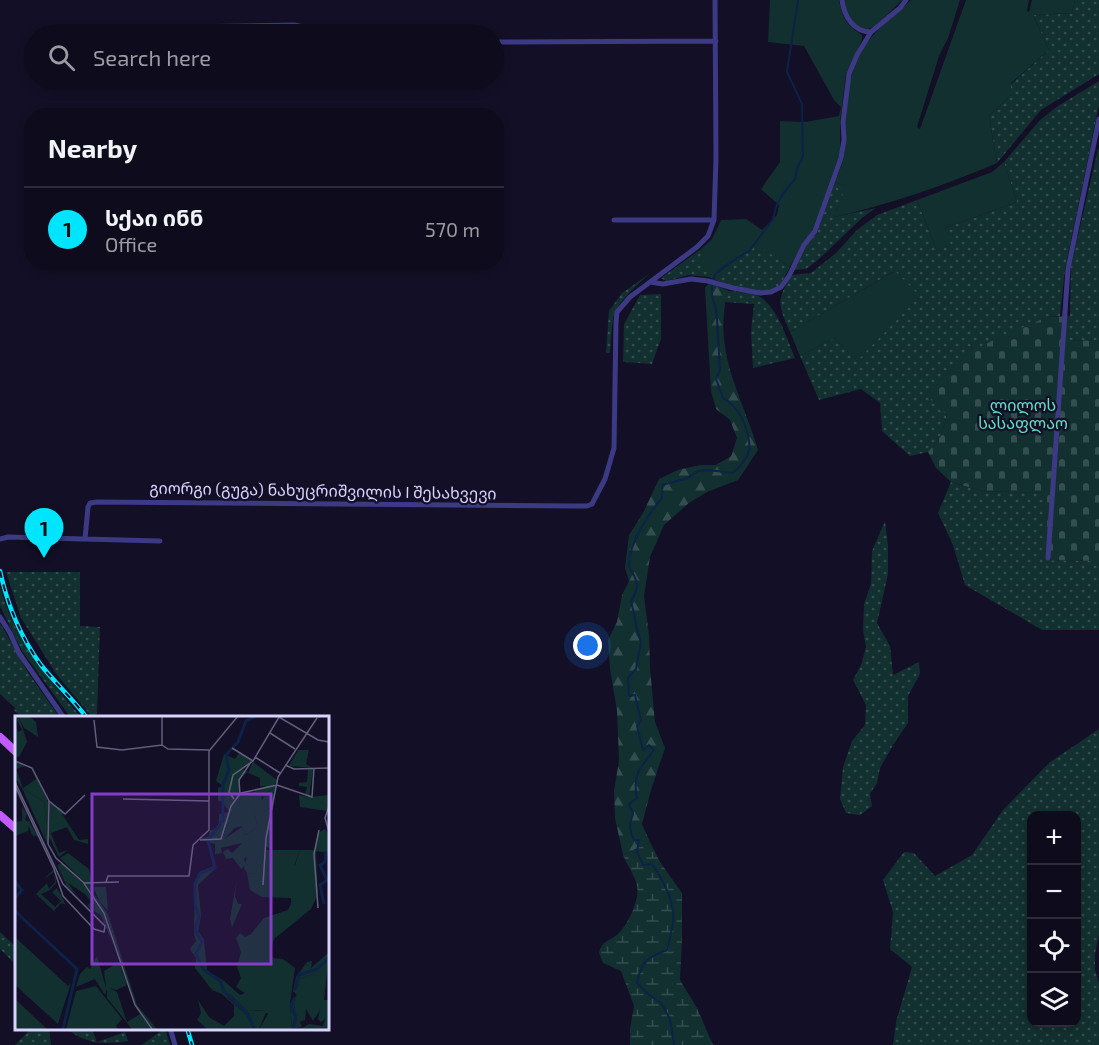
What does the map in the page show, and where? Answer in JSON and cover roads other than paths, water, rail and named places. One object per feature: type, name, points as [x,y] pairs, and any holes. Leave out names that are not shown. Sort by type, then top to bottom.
[{"type":"main road","points":[[0,736],[15,751]]},
{"type":"main road","points":[[0,815],[15,829]]},
{"type":"street","points":[[650,282],[697,247],[708,236],[714,220],[715,0]]},
{"type":"street","points":[[842,0],[850,23],[864,33],[871,33]]},
{"type":"street","points":[[650,282],[663,284],[691,279],[760,293],[771,292],[781,287],[804,245],[815,231],[841,158],[849,74],[857,55],[871,33],[906,0]]},
{"type":"street","points":[[504,42],[716,41]]},
{"type":"street","points":[[1048,558],[1068,269],[1099,119]]},
{"type":"street","points":[[614,220],[714,220]]},
{"type":"street","name":"გიორგი (გუგა) ნახუცრიშვილის I შესახვევი","points":[[85,539],[88,507],[90,503],[97,501],[571,506],[592,504],[605,479],[614,448],[617,312],[630,297],[650,282]]},
{"type":"street","points":[[0,539],[8,537],[160,541]]},
{"type":"street","points":[[0,617],[19,654],[63,716]]},
{"type":"street","points":[[170,1030],[175,1045]]},
{"type":"waterway","points":[[674,1045],[670,1019],[661,1003],[637,983],[646,961],[667,950],[673,925],[673,914],[664,884],[652,864],[643,865],[637,852],[639,840],[634,840],[630,830],[633,814],[629,804],[637,798],[636,777],[654,750],[649,745],[643,750],[637,726],[641,721],[635,695],[629,696],[628,678],[636,669],[641,642],[631,602],[637,584],[629,566],[630,556],[641,529],[662,498],[662,485],[688,478],[698,471],[733,473],[748,454],[749,441],[744,422],[733,406],[723,398],[716,379],[720,370],[712,282],[722,268],[750,250],[773,219],[782,195],[795,179],[803,156],[802,104],[787,72],[798,0]]},
{"type":"railway","points":[[0,571],[11,608],[27,643],[41,665],[85,716]]},
{"type":"railway","points":[[188,1030],[192,1045]]},
{"type":"place","name":"სქაი ინნ","points":[[44,558]]},
{"type":"park label","name":"ლილოს სასაფლაო","points":[[1023,413]]}]
